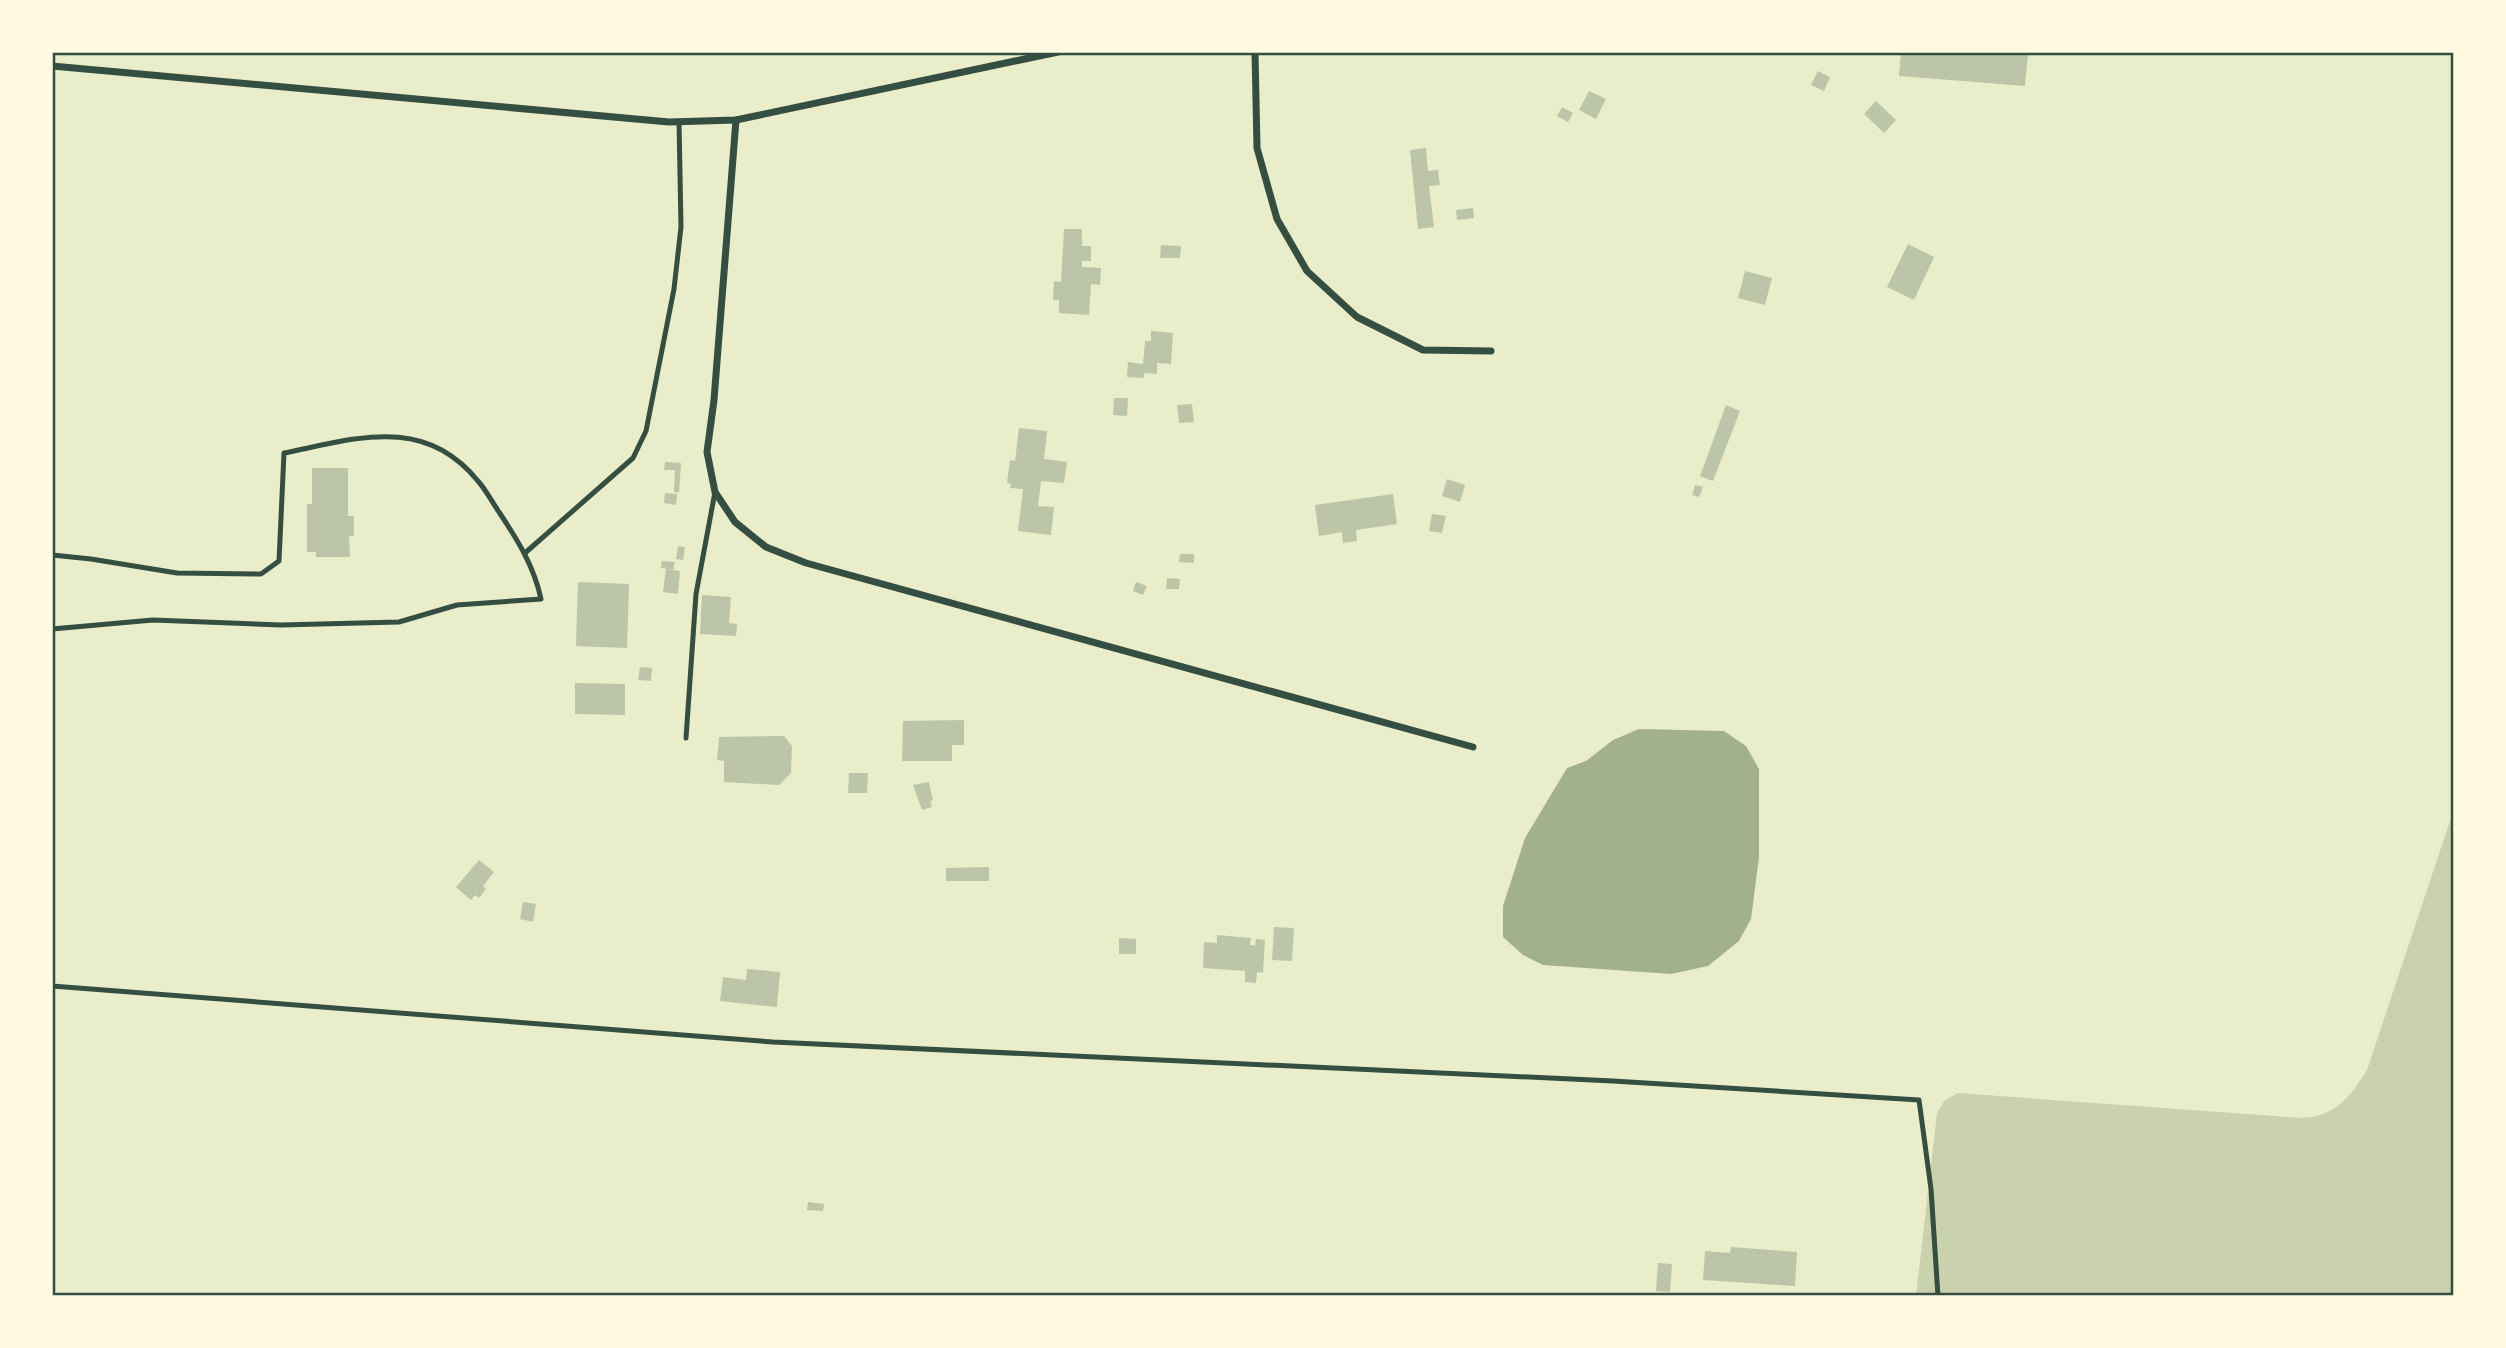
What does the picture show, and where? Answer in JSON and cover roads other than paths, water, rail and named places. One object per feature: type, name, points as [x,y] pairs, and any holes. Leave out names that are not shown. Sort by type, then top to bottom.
[{"type":"street","points":[[52,66],[679,121],[736,120],[1058,52]]},
{"type":"street","points":[[1255,52],[1257,148],[1277,219],[1307,271],[1357,317],[1423,350],[1491,351]]},
{"type":"street","points":[[736,120],[714,400],[707,452],[715,492],[735,522],[766,547],[806,563],[1473,747]]},
{"type":"lane","points":[[525,553],[633,458],[646,430],[674,289],[681,227],[679,121]]},
{"type":"lane","points":[[52,555],[177,573],[261,574],[279,561],[284,453],[381,435],[411,438],[448,452],[478,480],[525,553],[538,582],[541,599],[457,605],[399,622],[281,625],[153,620],[52,629]]},
{"type":"lane","points":[[686,737],[696,594],[715,492]]},
{"type":"lane","points":[[52,986],[773,1042],[1614,1082],[1919,1100],[1931,1189],[1938,1296]]}]
